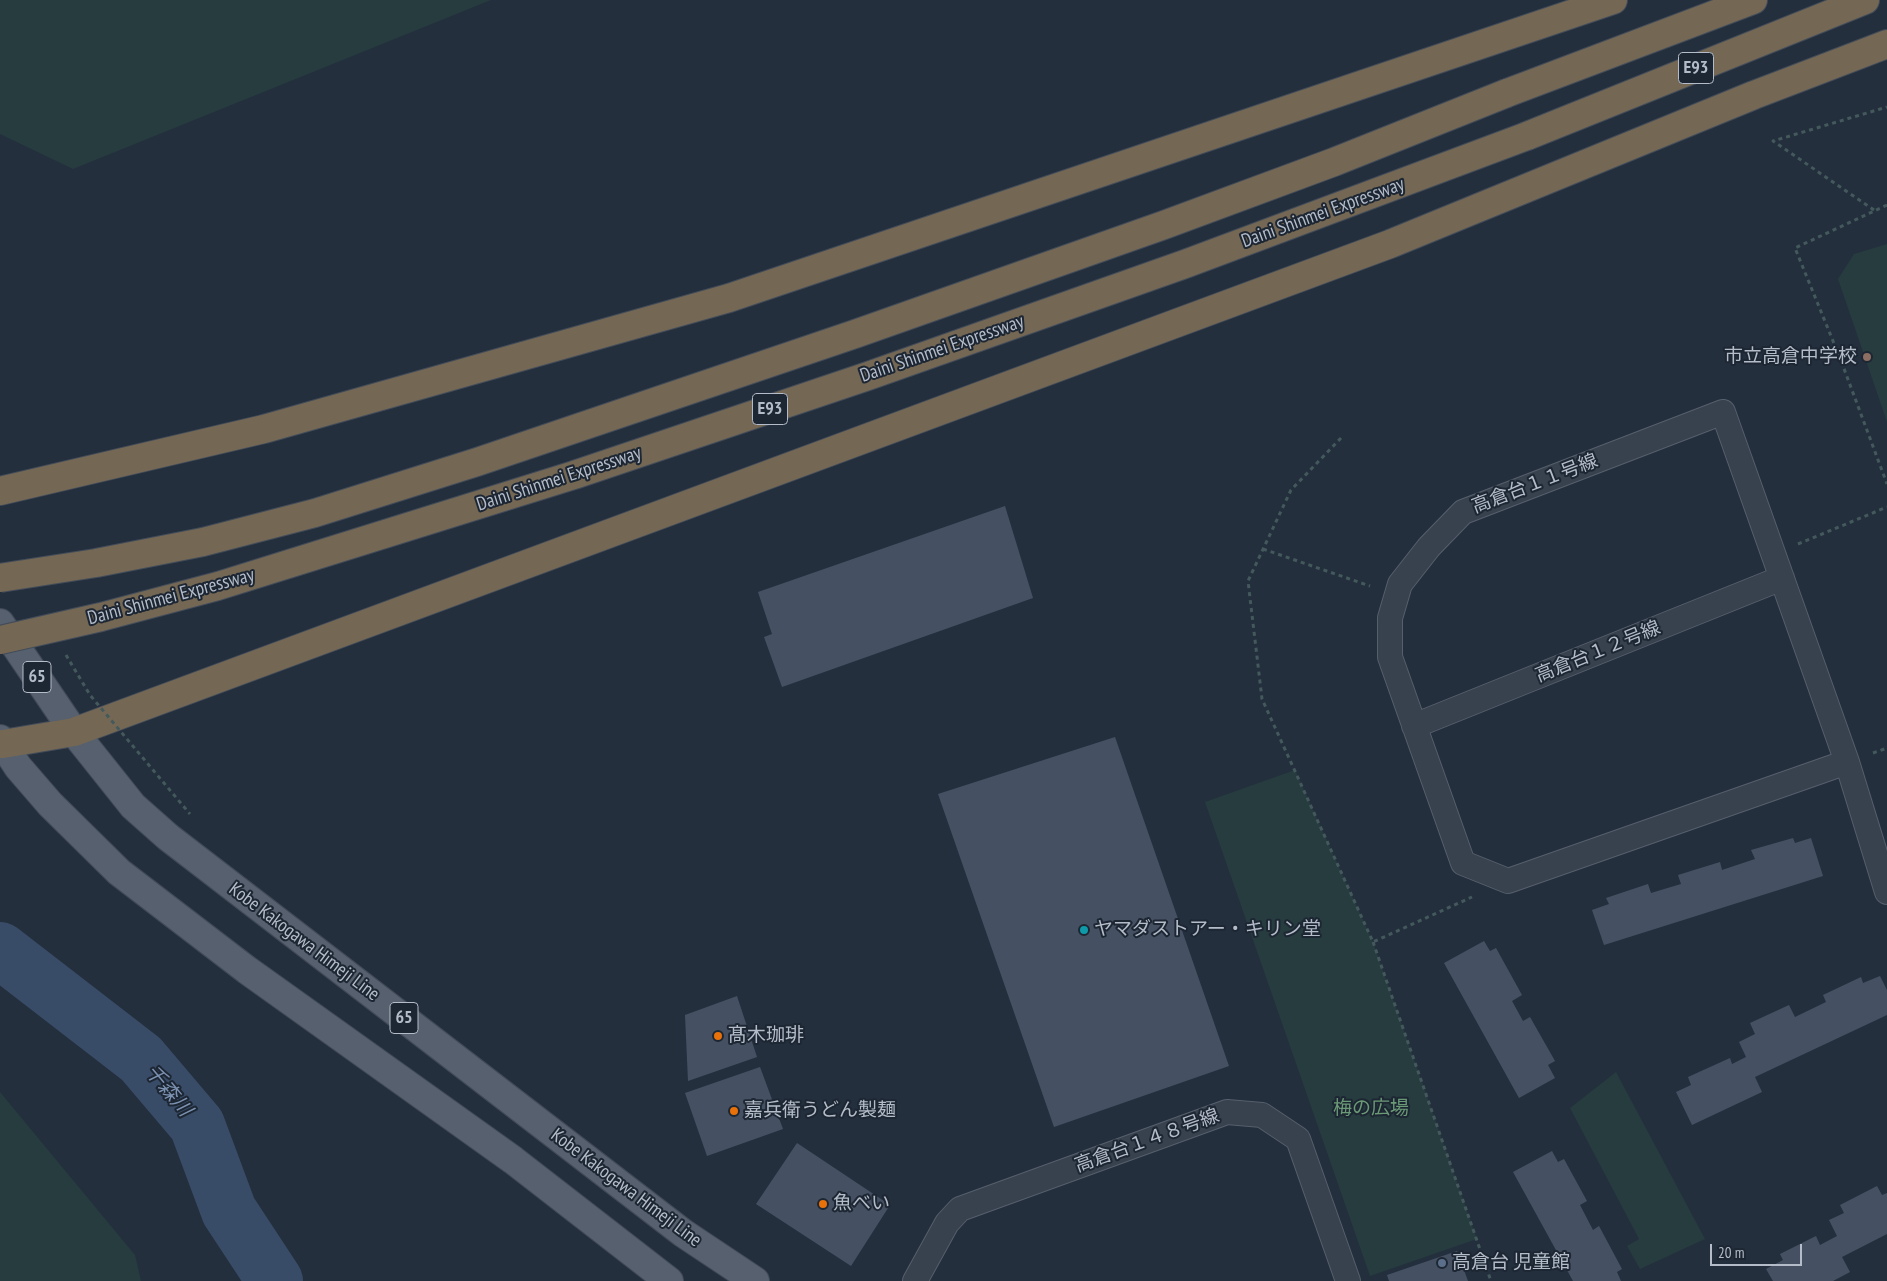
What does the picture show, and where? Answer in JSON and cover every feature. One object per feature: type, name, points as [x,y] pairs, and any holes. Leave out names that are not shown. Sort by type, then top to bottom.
[{"type":"highway","points":[[0,491],[264,429],[730,298],[1362,83],[1613,0]]},
{"type":"highway","name":"E93","points":[[0,578],[96,563],[203,542],[315,513],[477,462],[845,337],[1155,228],[1334,162],[1507,93],[1753,0]]},
{"type":"highway","name":"Daini Shinmei Expressway","points":[[0,640],[100,617],[218,586],[574,475],[868,376],[1166,271],[1527,136],[1865,0]]},
{"type":"highway","points":[[2,741],[74,732],[1390,244],[1754,95],[1887,44]]},
{"type":"main road","name":"Kobe Kakogawa Himeji Line","points":[[0,623],[74,732],[133,806],[205,867],[683,1233],[755,1281]]},
{"type":"main road","points":[[2,741],[18,767],[50,804],[119,872],[163,908],[512,1160],[669,1281]]},
{"type":"street","name":"高倉台１１号線","points":[[1508,881],[1463,863],[1390,657],[1390,618],[1400,584],[1429,547],[1463,512],[1723,412],[1847,762],[1887,892]]},
{"type":"street","name":"高倉台１２号線","points":[[1414,726],[1782,578]]},
{"type":"street","points":[[1508,881],[1847,762]]},
{"type":"street","name":"高倉台１４８号線","points":[[915,1281],[947,1222],[960,1209],[1227,1112],[1262,1115],[1298,1139],[1348,1281]]},
{"type":"path","points":[[1874,211],[1772,141],[1887,107]]},
{"type":"path","points":[[1887,206],[1794,248],[1840,358],[1887,484]]},
{"type":"path","points":[[1341,438],[1291,490],[1248,581],[1262,699],[1373,942],[1491,1281]]},
{"type":"path","points":[[1773,555],[1887,507]]},
{"type":"path","points":[[1263,549],[1397,595]]},
{"type":"path","points":[[65,653],[90,695],[190,814]]},
{"type":"path","points":[[1373,942],[1508,881]]},
{"type":"green space","points":[[0,0],[491,0],[73,169],[0,134]]},
{"type":"green space","points":[[1887,244],[1887,422],[1838,279],[1854,254]]},
{"type":"green space","name":"梅の広場","points":[[1295,770],[1373,942],[1477,1239],[1370,1276],[1205,802]]},
{"type":"green space","points":[[1616,1072],[1705,1239],[1640,1269],[1627,1246],[1639,1239],[1570,1108]]},
{"type":"green space","points":[[0,1092],[135,1255],[141,1281],[0,1281]]},
{"type":"building","points":[[1005,506],[1033,598],[782,687],[764,637],[772,634],[758,592]]},
{"type":"building","name":"ヤマダストアー・キリン堂","points":[[1115,737],[1229,1066],[1054,1127],[938,794]]},
{"type":"building","points":[[1793,838],[1795,843],[1811,838],[1823,876],[1604,945],[1592,910],[1609,904],[1606,898],[1648,884],[1651,893],[1681,884],[1678,875],[1720,862],[1722,870],[1755,859],[1751,850]]},
{"type":"building","points":[[1484,941],[1490,951],[1496,948],[1522,995],[1512,1001],[1523,1021],[1530,1017],[1555,1061],[1548,1065],[1555,1078],[1519,1098],[1444,963]]},
{"type":"building","points":[[1880,976],[1887,990],[1887,1015],[1755,1077],[1762,1092],[1692,1125],[1676,1092],[1691,1085],[1688,1077],[1730,1058],[1732,1064],[1746,1057],[1739,1042],[1755,1034],[1750,1023],[1789,1005],[1795,1017],[1826,1002],[1823,995],[1861,977],[1863,983]]},
{"type":"building","name":"髙木珈琲","points":[[737,996],[757,1057],[688,1081],[685,1015]]},
{"type":"building","name":"嘉兵衛うどん製麺","points":[[760,1067],[783,1129],[707,1156],[685,1093]]},
{"type":"building","name":"魚べい","points":[[797,1143],[890,1205],[851,1266],[756,1204]]},
{"type":"building","points":[[1552,1151],[1558,1162],[1564,1159],[1587,1201],[1580,1205],[1593,1230],[1599,1226],[1622,1269],[1617,1272],[1621,1281],[1573,1281],[1513,1172]]},
{"type":"building","points":[[1877,1186],[1882,1195],[1887,1193],[1887,1234],[1842,1257],[1850,1272],[1833,1281],[1773,1281],[1766,1269],[1783,1260],[1780,1254],[1816,1236],[1820,1245],[1837,1236],[1829,1220],[1844,1213],[1840,1205]]},
{"type":"building","name":"高倉台 児童館","points":[[1457,1251],[1468,1281],[1389,1281],[1387,1275]]},
{"type":"waterway","name":"千森川","points":[[0,950],[141,1059],[197,1125],[229,1211],[275,1281]]},
{"type":"place","name":"市立高倉中学校","points":[[1867,357]]},
{"type":"place","name":"ヤマダストアー・キリン堂","points":[[1084,930]]},
{"type":"place","name":"髙木珈琲","points":[[718,1036]]},
{"type":"place","name":"嘉兵衛うどん製麺","points":[[734,1111]]},
{"type":"place","name":"魚べい","points":[[823,1204]]},
{"type":"place","name":"高倉台 児童館","points":[[1442,1263]]}]
